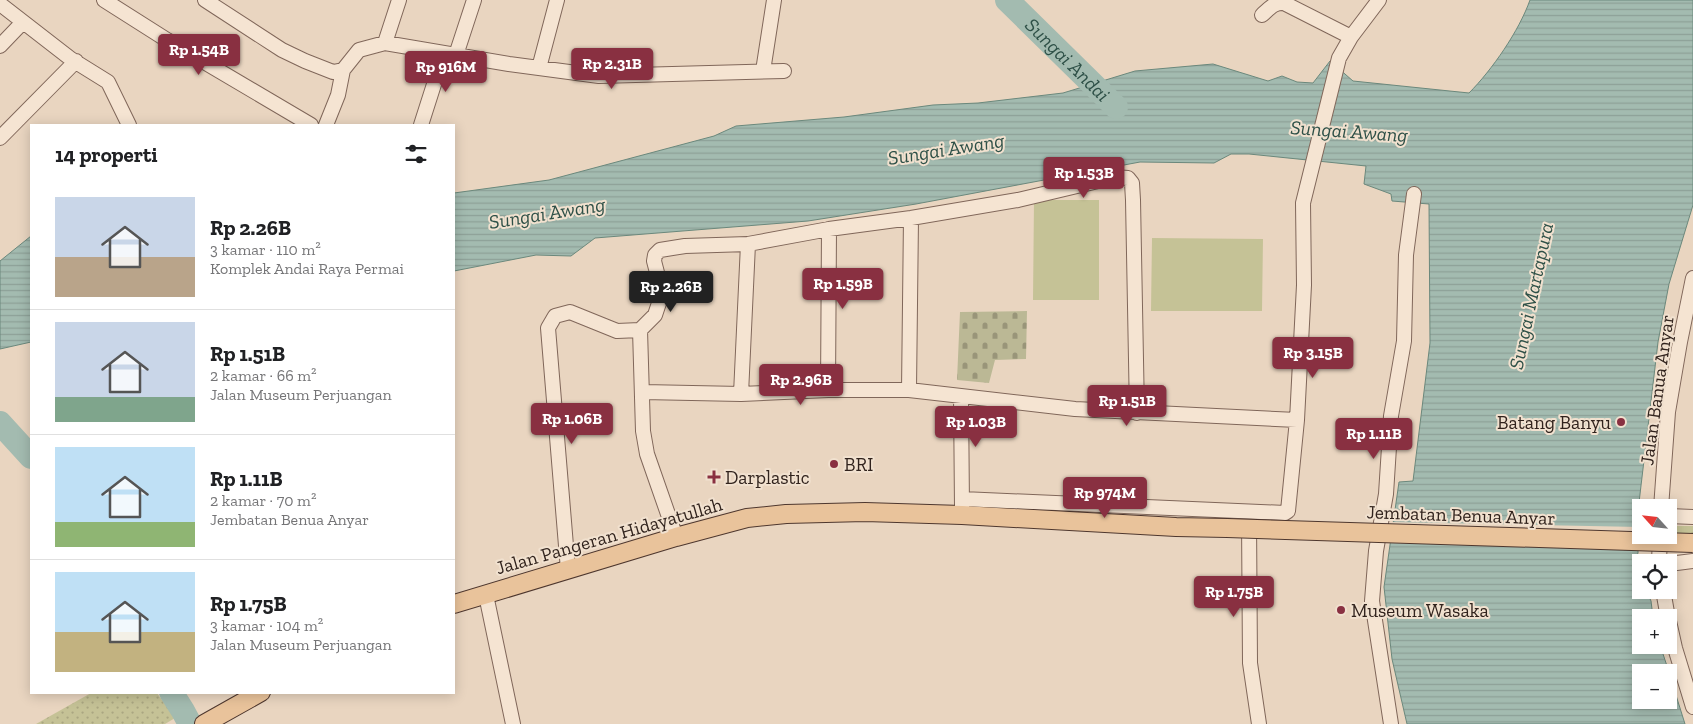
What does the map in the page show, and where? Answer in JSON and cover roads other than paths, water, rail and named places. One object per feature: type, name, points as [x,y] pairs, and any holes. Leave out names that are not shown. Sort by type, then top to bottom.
[{"type":"main road","name":"Jalan Pangeran Hidayatullah","points":[[455,604],[676,537],[747,518],[786,514],[962,507],[1176,527],[1227,528]]},
{"type":"main road","name":"Jembatan Benua Anyar","points":[[1227,528],[1693,543]]},
{"type":"main road","points":[[206,723],[257,694]]},
{"type":"street","points":[[104,0],[309,124]]},
{"type":"street","points":[[205,0],[282,50],[305,62],[333,72],[343,70]]},
{"type":"street","points":[[384,42],[399,0]]},
{"type":"street","points":[[421,124],[474,0]]},
{"type":"street","points":[[540,68],[557,0]]},
{"type":"street","points":[[763,71],[774,0]]},
{"type":"street","points":[[961,396],[962,507],[1249,510],[1285,513],[1288,511],[1297,420],[1304,285],[1303,203],[1339,58],[1351,37],[1379,0]]},
{"type":"street","points":[[1262,15],[1274,5],[1284,3],[1351,37]]},
{"type":"street","points":[[0,4],[71,59],[108,82],[129,124]]},
{"type":"street","points":[[0,46],[23,22]]},
{"type":"street","points":[[326,124],[338,96],[343,70],[359,50],[384,42],[450,54],[599,76],[784,71]]},
{"type":"street","points":[[0,138],[76,61]]},
{"type":"street","points":[[568,570],[548,328],[555,316],[570,312],[617,331],[640,330],[655,315],[660,300],[661,288],[654,261],[655,254],[660,250],[685,246],[748,244],[830,229],[1018,200],[1115,177],[1125,177],[1130,179],[1133,200],[1137,413]]},
{"type":"street","points":[[1391,724],[1372,601],[1376,552],[1386,494],[1391,416],[1404,341],[1406,250],[1414,194]]},
{"type":"street","points":[[909,390],[911,218]]},
{"type":"street","points":[[828,390],[830,229]]},
{"type":"street","points":[[741,394],[748,244]]},
{"type":"street","name":"Jalan Banua Anyar","points":[[1662,499],[1668,412],[1693,278]]},
{"type":"street","points":[[640,330],[643,431],[647,454],[676,537]]},
{"type":"street","points":[[643,392],[741,394],[828,390],[909,390],[1075,409],[1297,420]]},
{"type":"street","points":[[1249,510],[1250,663],[1259,724]]},
{"type":"street","points":[[1678,516],[1693,517]]},
{"type":"street","points":[[1677,563],[1693,561]]},
{"type":"street","points":[[486,595],[513,724]]},
{"type":"street","points":[[1677,654],[1693,707]]},
{"type":"water","points":[[1530,0],[1693,0],[1693,205],[1669,284],[1658,342],[1639,499],[1632,499],[1632,544],[1638,544],[1638,553],[1632,554],[1632,599],[1650,599],[1652,609],[1632,609],[1632,654],[1663,654],[1666,664],[1632,664],[1632,709],[1677,709],[1677,698],[1685,724],[1407,724],[1392,659],[1384,587],[1399,482],[1413,481],[1430,343],[1429,204],[1392,201],[1391,194],[1364,184],[1366,166],[1249,154],[1231,154],[1214,163],[1140,162],[916,204],[808,221],[595,238],[571,256],[536,255],[455,271],[455,193],[549,180],[714,136],[736,126],[844,117],[933,105],[978,103],[1063,93],[1135,71],[1213,64],[1268,81],[1282,76],[1297,82],[1313,83],[1330,61],[1353,81],[1469,93],[1504,50]]},
{"type":"water","points":[[30,237],[30,342],[0,349],[0,261]]},
{"type":"waterway","name":"Sungai Andai","points":[[1007,0],[1116,107]]},
{"type":"waterway","points":[[0,423],[30,456]]},
{"type":"waterway","points":[[172,694],[190,724]]},
{"type":"place","name":"Batang Banyu","points":[[1621,422]]},
{"type":"place","name":"BRI","points":[[834,464]]},
{"type":"place","name":"Darplastic","points":[[714,477]]},
{"type":"place","name":"Museum Wasaka","points":[[1341,610]]},
{"type":"water label","name":"Sungai Awang","points":[[1349,131]]},
{"type":"water label","name":"Sungai Awang","points":[[946,149]]},
{"type":"water label","name":"Sungai Awang","points":[[547,213]]},
{"type":"water label","name":"Sungai Martapura","points":[[1531,296]]}]
